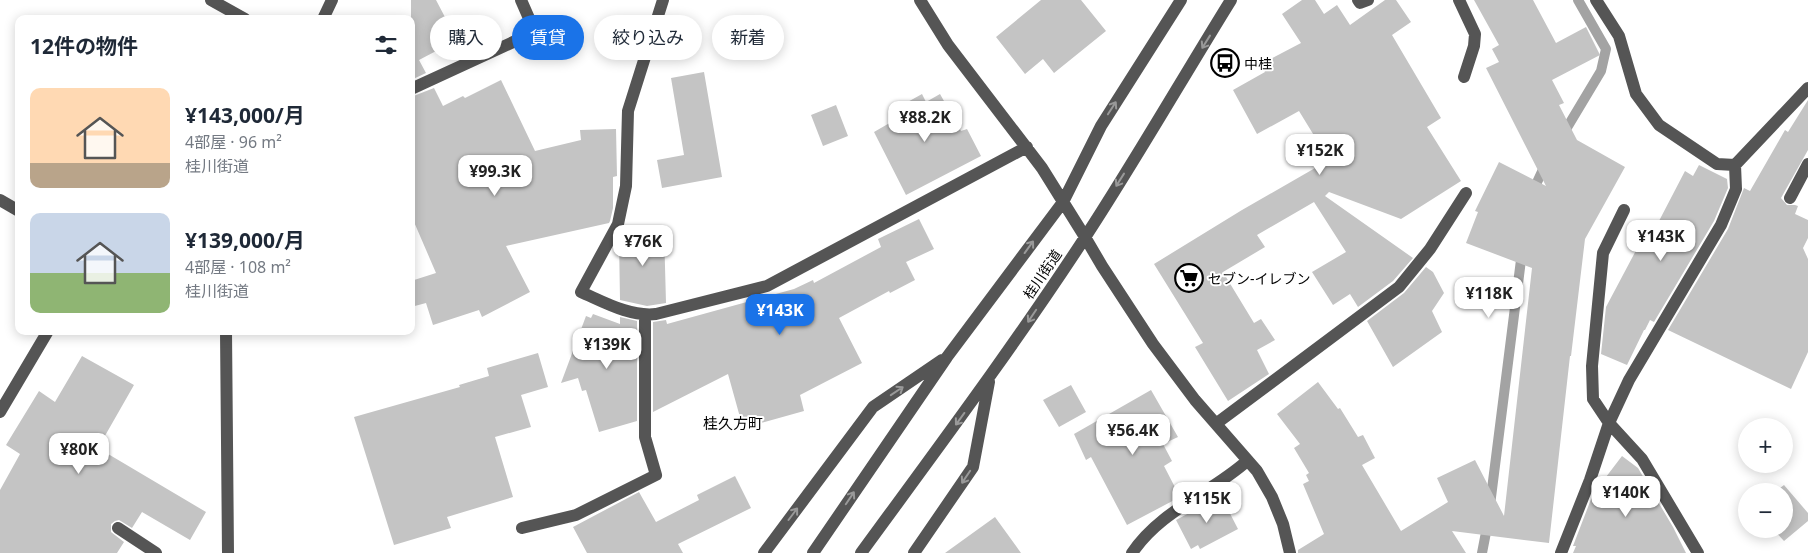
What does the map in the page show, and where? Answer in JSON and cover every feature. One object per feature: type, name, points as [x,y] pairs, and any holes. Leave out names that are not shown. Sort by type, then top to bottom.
[{"type":"street","points":[[211,0],[238,15]]},
{"type":"street","points":[[325,15],[332,0]]},
{"type":"street","points":[[415,87],[535,32],[521,0]]},
{"type":"street","points":[[663,0],[628,111],[626,186],[618,224],[582,292],[616,307],[645,315],[767,286],[1027,147]]},
{"type":"street","points":[[920,0],[948,45],[1027,147],[1153,344],[1195,400],[1257,471],[1272,497],[1283,524],[1290,553]]},
{"type":"street","name":"桂川街道","points":[[813,553],[947,356],[1063,202],[1101,126],[1181,0]]},
{"type":"street","name":"桂川街道","points":[[861,553],[989,380],[1086,237],[1231,0]]},
{"type":"street","points":[[1358,0],[1360,3],[1368,0]]},
{"type":"street","points":[[1458,0],[1475,34],[1474,46],[1464,77]]},
{"type":"street","points":[[1596,0],[1619,36],[1636,94],[1659,125],[1717,164],[1735,165]]},
{"type":"street","points":[[1561,553],[1628,380],[1721,225],[1736,189],[1735,165],[1808,88]]},
{"type":"street","points":[[1790,198],[1808,164]]},
{"type":"street","points":[[1216,423],[1399,287],[1430,249],[1466,193]]},
{"type":"street","points":[[0,200],[15,209]]},
{"type":"street","points":[[1624,210],[1602,253],[1592,366],[1593,398],[1610,423],[1642,459],[1698,553]]},
{"type":"street","points":[[522,528],[576,515],[656,475],[645,437],[645,315]]},
{"type":"street","points":[[0,412],[46,335]]},
{"type":"street","points":[[225,335],[228,553]]},
{"type":"street","points":[[764,553],[873,407],[947,356]]},
{"type":"street","points":[[914,553],[973,467],[989,380]]},
{"type":"street","points":[[1132,553],[1141,539],[1165,517],[1236,471],[1247,461]]},
{"type":"street","points":[[118,528],[156,553]]},
{"type":"building","points":[[411,0],[436,0],[444,15],[430,15],[430,54],[419,60],[426,73],[415,78],[415,15],[411,15]]},
{"type":"building","points":[[1041,0],[1081,0],[1106,31],[1054,73],[1043,59],[1025,74],[996,37]]},
{"type":"building","points":[[1302,0],[1315,0],[1324,14],[1337,5],[1350,25],[1385,0],[1396,0],[1411,22],[1392,35],[1441,118],[1427,127],[1461,181],[1401,219],[1329,192],[1325,196],[1413,258],[1393,281],[1358,307],[1350,294],[1333,305],[1312,272],[1346,252],[1314,202],[1257,235],[1265,247],[1223,272],[1254,323],[1261,319],[1275,340],[1257,350],[1269,374],[1228,401],[1195,347],[1203,343],[1154,264],[1329,160],[1299,111],[1257,134],[1233,90],[1265,72],[1261,64],[1301,43],[1282,14]]},
{"type":"building","points":[[1474,0],[1533,0],[1556,43],[1586,27],[1600,55],[1552,80],[1564,103],[1559,105],[1577,140],[1625,167],[1585,239],[1549,543],[1452,531],[1466,553],[1298,553],[1298,550],[1324,534],[1303,484],[1309,481],[1306,475],[1309,473],[1294,448],[1300,444],[1277,414],[1318,382],[1338,409],[1340,408],[1358,437],[1363,435],[1375,458],[1362,465],[1401,531],[1448,502],[1437,478],[1475,460],[1504,516],[1532,268],[1466,243],[1478,212],[1475,211],[1499,162],[1546,186],[1486,68],[1499,62],[1492,49],[1499,45]]},
{"type":"building","points":[[704,72],[722,177],[662,188],[657,160],[684,155],[671,78]]},
{"type":"building","points":[[501,80],[535,151],[581,140],[580,130],[616,129],[617,176],[613,177],[613,208],[609,223],[506,246],[530,292],[482,317],[479,310],[433,325],[426,303],[415,306],[415,280],[436,273],[415,224],[415,95],[434,88],[443,106],[463,96],[465,98]]},
{"type":"building","points":[[922,94],[926,102],[940,94],[961,131],[967,129],[981,156],[906,195],[874,132],[900,117],[895,109]]},
{"type":"building","points":[[1808,100],[1808,150],[1781,198],[1787,205],[1798,206],[1795,214],[1808,220],[1808,238],[1803,248],[1808,259],[1808,352],[1791,389],[1668,330],[1728,229],[1744,188],[1750,191],[1785,130],[1788,132]]},
{"type":"building","points":[[836,105],[848,136],[823,146],[811,115]]},
{"type":"building","points":[[1699,165],[1727,179],[1728,188],[1714,221],[1654,322],[1650,320],[1627,365],[1601,354],[1606,307],[1641,241],[1647,244],[1685,171],[1693,176]]},
{"type":"building","points":[[919,219],[934,249],[906,262],[915,280],[890,293],[889,291],[839,318],[862,363],[800,395],[804,411],[743,428],[728,374],[653,412],[653,322],[666,320],[667,324],[794,289],[813,280],[814,283],[881,247],[878,239]]},
{"type":"building","points":[[624,230],[664,230],[666,303],[647,306],[620,300],[619,240]]},
{"type":"building","points":[[1426,267],[1433,272],[1444,293],[1432,311],[1442,332],[1393,367],[1367,321],[1404,293]]},
{"type":"building","points":[[593,314],[620,324],[620,317],[637,321],[637,421],[599,432],[586,390],[582,391],[578,378],[561,383],[586,316],[591,318]]},
{"type":"building","points":[[538,353],[548,387],[521,395],[531,427],[495,437],[513,497],[447,517],[451,528],[394,545],[354,417],[460,387],[459,385],[489,376],[487,368]]},
{"type":"building","points":[[82,356],[134,385],[98,448],[206,512],[190,540],[142,512],[132,528],[119,520],[111,524],[111,532],[124,542],[117,553],[0,553],[0,490],[20,454],[6,445],[39,391],[55,402]]},
{"type":"building","points":[[1071,385],[1086,412],[1059,427],[1043,400]]},
{"type":"building","points":[[1151,390],[1178,437],[1163,444],[1172,461],[1164,466],[1180,497],[1127,525],[1091,457],[1086,460],[1074,434]]},
{"type":"building","points":[[1622,456],[1638,468],[1686,553],[1573,553],[1576,546],[1573,546],[1593,494]]},
{"type":"building","points":[[735,476],[751,508],[678,544],[683,553],[587,553],[573,527],[639,492],[656,522],[699,500],[697,495]]},
{"type":"building","points":[[1221,496],[1238,529],[1200,549],[1198,545],[1191,549],[1176,520]]},
{"type":"building","points":[[1793,496],[1808,513],[1808,521],[1793,534]]},
{"type":"building","points":[[995,517],[1021,553],[945,553]]},
{"type":"waterway","points":[[1562,136],[1601,71],[1606,49],[1578,0]]},
{"type":"waterway","points":[[1532,193],[1546,163]]},
{"type":"waterway","points":[[1490,505],[1522,252]]},
{"type":"waterway","points":[[1482,553],[1488,522]]},
{"type":"place","name":"中桂","points":[[1225,63]]},
{"type":"place","name":"セブン-イレブン","points":[[1189,278]]},
{"type":"district","name":"桂久方町","points":[[733,423]]}]
